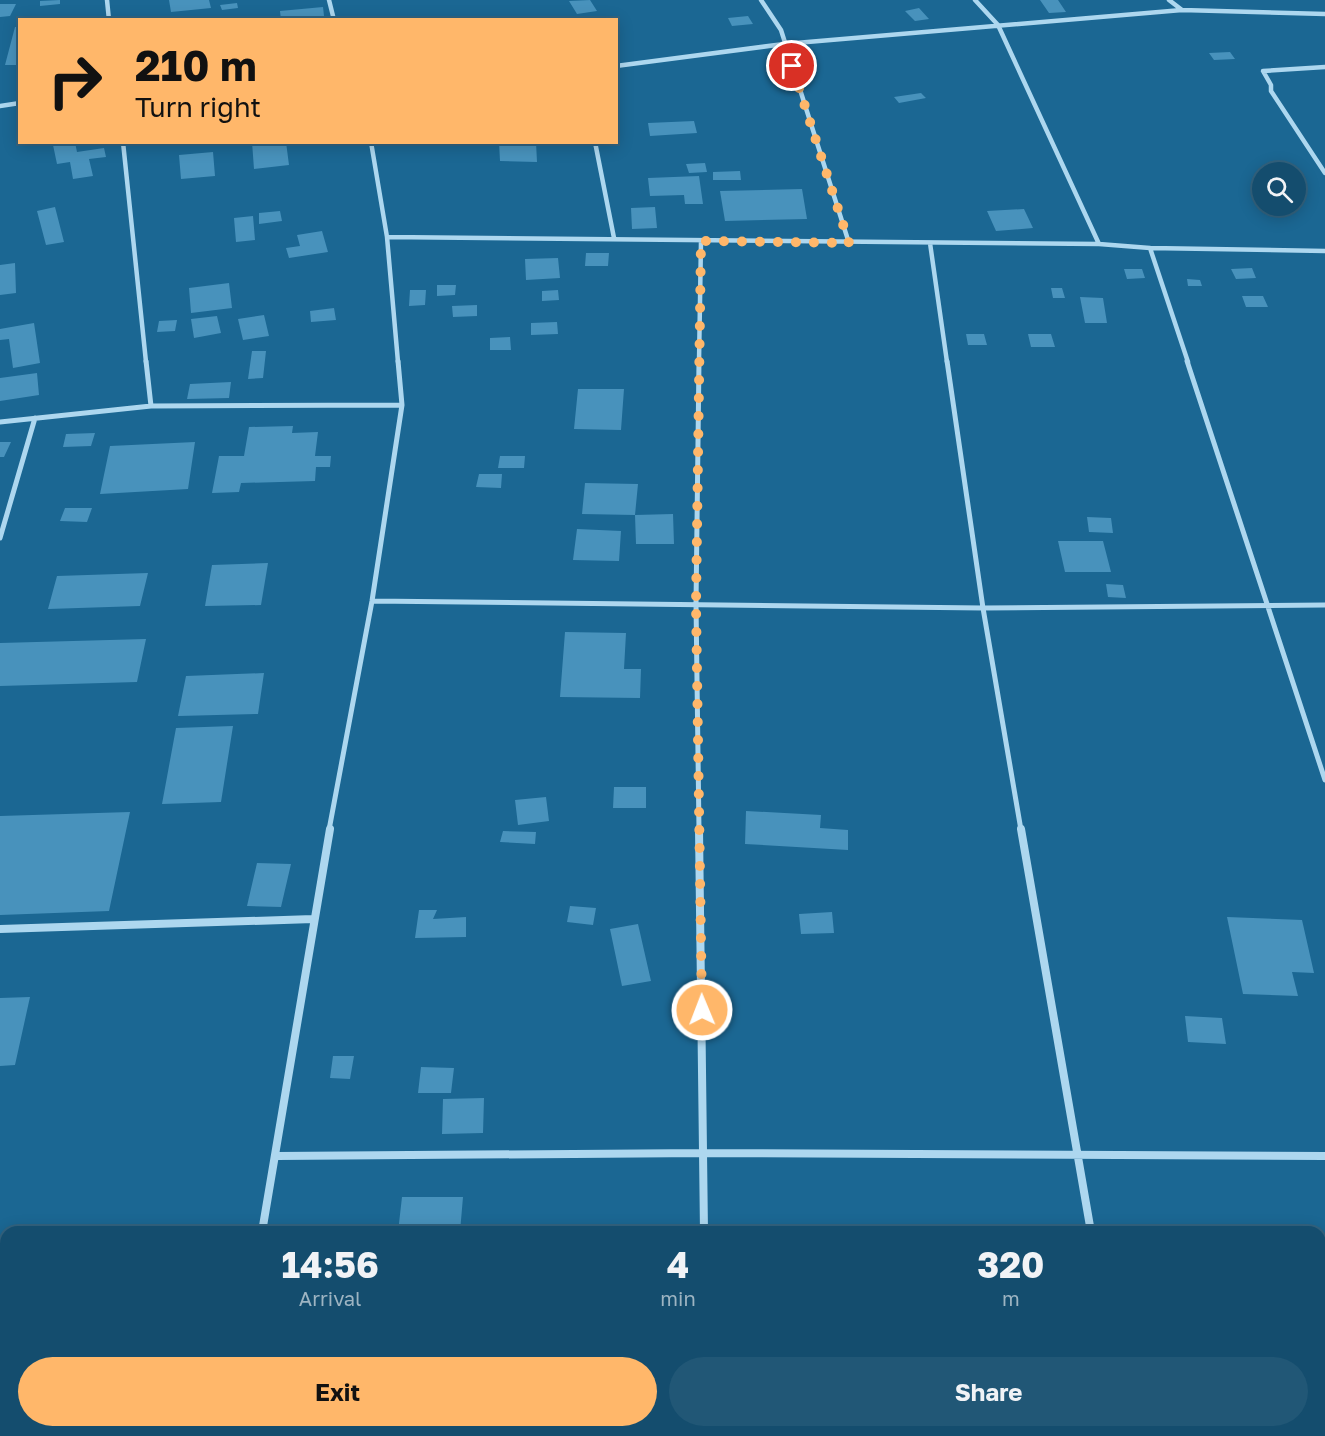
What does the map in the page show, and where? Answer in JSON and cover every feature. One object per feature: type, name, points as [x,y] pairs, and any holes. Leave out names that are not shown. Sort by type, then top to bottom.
[{"type":"street","points":[[107,0],[109,18]]},
{"type":"street","points":[[329,0],[334,18]]},
{"type":"street","points":[[761,0],[773,16],[784,44],[849,243]]},
{"type":"street","points":[[975,0],[998,25],[1099,244]]},
{"type":"street","points":[[1169,0],[1182,10]]},
{"type":"street","points":[[618,66],[784,44],[1182,10],[1325,14]]},
{"type":"street","points":[[1325,67],[1263,70],[1271,85],[1271,91],[1325,173]]},
{"type":"street","points":[[0,106],[18,103]]},
{"type":"street","points":[[123,144],[151,406]]},
{"type":"street","points":[[263,1226],[277,1156],[314,919],[372,601],[402,405],[387,237],[371,144]]},
{"type":"street","points":[[595,144],[614,238]]},
{"type":"street","points":[[387,237],[1099,244],[1150,248],[1325,251]]},
{"type":"street","points":[[701,241],[696,604],[704,1226]]},
{"type":"street","points":[[930,243],[983,608],[1090,1226]]},
{"type":"street","points":[[1150,248],[1325,780]]},
{"type":"street","points":[[0,422],[151,406],[402,405]]},
{"type":"street","points":[[0,538],[35,418]]},
{"type":"street","points":[[372,601],[983,608],[1325,605]]},
{"type":"street","points":[[0,929],[314,919]]},
{"type":"street","points":[[277,1156],[704,1153],[1325,1156]]},
{"type":"building","points":[[60,0],[60,4],[40,6],[40,1]]},
{"type":"building","points":[[169,0],[209,0],[211,8],[171,12]]},
{"type":"building","points":[[590,0],[597,11],[577,14],[569,1]]},
{"type":"building","points":[[1040,0],[1058,0],[1066,12],[1049,13]]},
{"type":"building","points":[[237,3],[238,8],[222,10],[220,5]]},
{"type":"building","points":[[0,4],[16,4],[10,16],[0,17]]},
{"type":"building","points":[[323,7],[324,16],[281,18],[280,11]]},
{"type":"building","points":[[919,8],[929,19],[915,21],[905,11]]},
{"type":"building","points":[[748,16],[753,24],[732,26],[728,18]]},
{"type":"building","points":[[15,27],[18,27],[18,65],[5,65]]},
{"type":"building","points":[[1230,52],[1235,59],[1214,60],[1209,53]]},
{"type":"building","points":[[921,93],[926,98],[899,103],[894,97]]},
{"type":"building","points":[[694,121],[697,133],[650,136],[648,123]]},
{"type":"building","points":[[75,144],[77,152],[104,148],[106,157],[89,159],[93,176],[73,179],[70,162],[57,164],[53,145]]},
{"type":"building","points":[[252,144],[286,144],[289,165],[254,169]]},
{"type":"building","points":[[499,144],[536,144],[537,162],[500,161]]},
{"type":"building","points":[[213,152],[215,176],[181,179],[179,155]]},
{"type":"building","points":[[705,163],[707,172],[689,173],[686,164]]},
{"type":"building","points":[[740,171],[741,180],[713,180],[713,172]]},
{"type":"building","points":[[699,176],[703,204],[685,204],[684,195],[650,196],[648,178]]},
{"type":"building","points":[[802,189],[807,219],[725,221],[720,191]]},
{"type":"building","points":[[55,207],[64,242],[46,245],[37,211]]},
{"type":"building","points":[[655,207],[657,228],[632,229],[631,208]]},
{"type":"building","points":[[1024,209],[1033,228],[996,231],[987,211]]},
{"type":"building","points":[[280,211],[282,221],[259,224],[259,213]]},
{"type":"building","points":[[253,216],[255,240],[236,242],[234,218]]},
{"type":"building","points":[[322,231],[328,252],[289,258],[286,248],[300,246],[297,235]]},
{"type":"building","points":[[586,253],[609,253],[608,266],[585,266]]},
{"type":"building","points":[[558,258],[560,278],[526,280],[525,259]]},
{"type":"building","points":[[15,263],[16,293],[0,295],[0,265]]},
{"type":"building","points":[[1252,268],[1256,278],[1236,279],[1231,269]]},
{"type":"building","points":[[1124,269],[1142,269],[1145,278],[1127,279]]},
{"type":"building","points":[[1187,279],[1200,280],[1202,286],[1188,286]]},
{"type":"building","points":[[229,283],[232,308],[191,313],[189,288]]},
{"type":"building","points":[[437,285],[456,285],[455,295],[437,296]]},
{"type":"building","points":[[1051,288],[1062,288],[1065,298],[1053,298]]},
{"type":"building","points":[[410,290],[426,290],[425,305],[409,306]]},
{"type":"building","points":[[558,290],[559,300],[542,301],[542,291]]},
{"type":"building","points":[[1242,296],[1263,296],[1268,307],[1246,307]]},
{"type":"building","points":[[1080,297],[1103,298],[1107,323],[1085,323]]},
{"type":"building","points":[[477,305],[477,316],[453,317],[452,306]]},
{"type":"building","points":[[334,308],[336,320],[311,322],[310,311]]},
{"type":"building","points":[[264,315],[269,336],[243,340],[238,319]]},
{"type":"building","points":[[217,316],[221,333],[194,338],[191,319]]},
{"type":"building","points":[[177,320],[175,331],[157,332],[159,321]]},
{"type":"building","points":[[557,322],[558,334],[531,335],[531,323]]},
{"type":"building","points":[[34,323],[40,363],[13,368],[9,339],[0,340],[0,329]]},
{"type":"building","points":[[966,334],[984,334],[987,345],[968,345]]},
{"type":"building","points":[[1028,334],[1051,334],[1055,347],[1031,347]]},
{"type":"building","points":[[510,337],[511,350],[490,350],[490,338]]},
{"type":"building","points":[[252,351],[266,351],[263,378],[248,379]]},
{"type":"building","points":[[37,373],[39,395],[0,401],[0,378]]},
{"type":"building","points":[[231,382],[229,398],[187,399],[190,384]]},
{"type":"building","points":[[578,389],[624,389],[621,430],[574,429]]},
{"type":"building","points":[[293,426],[292,433],[318,432],[315,456],[331,456],[330,467],[316,467],[315,481],[241,483],[239,492],[212,493],[219,456],[244,456],[249,427]]},
{"type":"building","points":[[95,433],[91,446],[63,447],[66,434]]},
{"type":"building","points":[[0,442],[11,442],[4,457],[0,457]]},
{"type":"building","points":[[195,442],[188,489],[100,494],[110,446]]},
{"type":"building","points":[[500,456],[525,456],[524,468],[498,468]]},
{"type":"building","points":[[479,474],[502,474],[501,488],[476,487]]},
{"type":"building","points":[[585,483],[638,484],[635,515],[582,514]]},
{"type":"building","points":[[65,508],[92,508],[87,522],[60,521]]},
{"type":"building","points":[[673,514],[674,544],[636,544],[635,515]]},
{"type":"building","points":[[1087,517],[1111,518],[1113,533],[1089,532]]},
{"type":"building","points":[[577,529],[621,531],[619,561],[573,560]]},
{"type":"building","points":[[1058,541],[1103,541],[1111,572],[1065,572]]},
{"type":"building","points":[[268,563],[261,605],[205,606],[212,565]]},
{"type":"building","points":[[148,573],[140,606],[48,609],[57,576]]},
{"type":"building","points":[[1106,584],[1123,585],[1126,598],[1108,597]]},
{"type":"building","points":[[565,632],[626,633],[624,669],[641,669],[640,698],[560,697]]},
{"type":"building","points":[[146,639],[137,682],[0,686],[0,643]]},
{"type":"building","points":[[264,673],[258,714],[178,716],[186,676]]},
{"type":"building","points":[[233,726],[221,802],[162,804],[176,728]]},
{"type":"building","points":[[614,787],[646,787],[646,808],[613,808]]},
{"type":"building","points":[[546,797],[549,821],[518,825],[515,800]]},
{"type":"building","points":[[746,811],[821,815],[820,828],[848,830],[848,850],[745,844]]},
{"type":"building","points":[[130,812],[109,911],[0,915],[0,816]]},
{"type":"building","points":[[503,831],[536,832],[535,844],[500,842]]},
{"type":"building","points":[[257,863],[291,864],[281,907],[247,906]]},
{"type":"building","points":[[570,906],[596,908],[593,925],[567,922]]},
{"type":"building","points":[[419,910],[437,910],[433,919],[466,917],[466,937],[415,938]]},
{"type":"building","points":[[832,912],[834,933],[801,934],[799,914]]},
{"type":"building","points":[[1227,917],[1302,920],[1314,973],[1292,972],[1298,996],[1243,994]]},
{"type":"building","points":[[638,924],[651,981],[622,986],[610,929]]},
{"type":"building","points":[[30,997],[15,1065],[0,1066],[0,998]]},
{"type":"building","points":[[1185,1016],[1222,1018],[1226,1044],[1188,1042]]},
{"type":"building","points":[[333,1056],[354,1056],[350,1079],[330,1078]]},
{"type":"building","points":[[421,1067],[454,1068],[451,1093],[418,1093]]},
{"type":"building","points":[[484,1098],[483,1133],[442,1134],[443,1099]]},
{"type":"building","points":[[402,1197],[463,1197],[461,1226],[399,1226]]},
{"type":"route","points":[[702,1010],[696,604],[701,241],[849,243],[792,66]]}]
